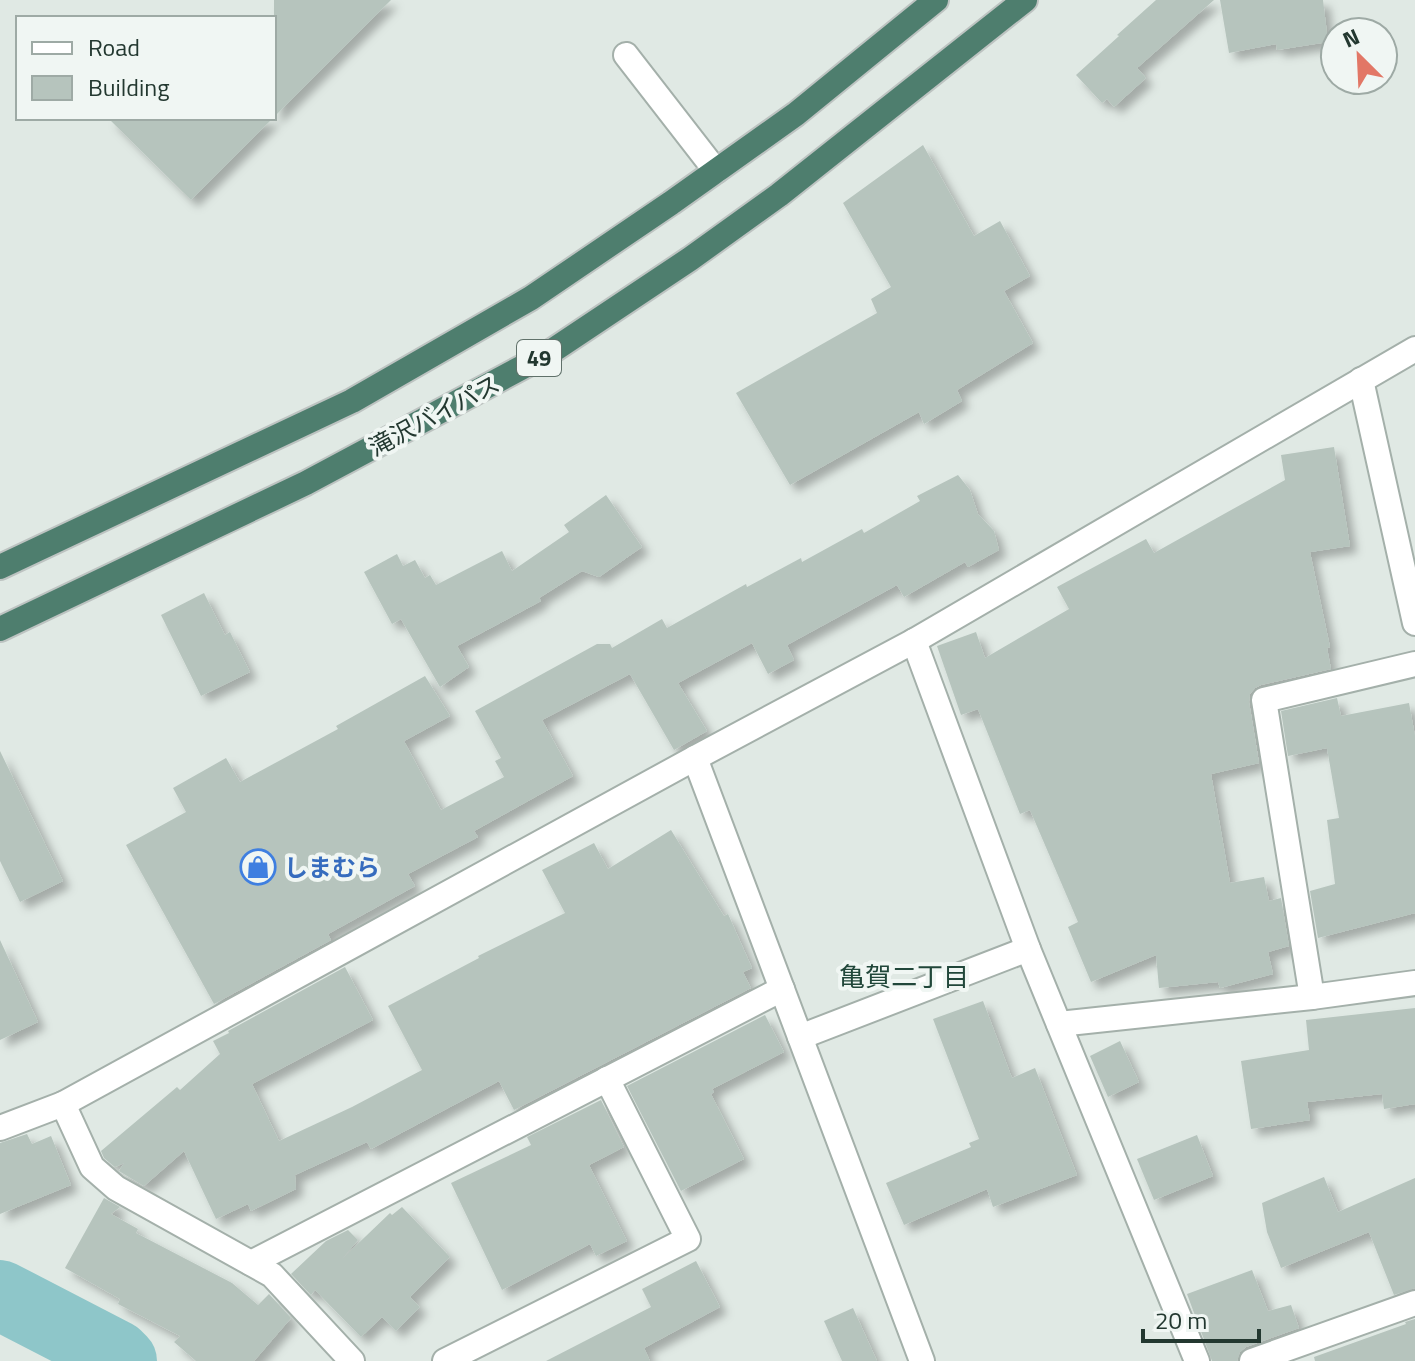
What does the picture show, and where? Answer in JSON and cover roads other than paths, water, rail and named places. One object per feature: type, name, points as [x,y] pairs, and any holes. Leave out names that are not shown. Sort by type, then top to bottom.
[{"type":"highway","name":"49","points":[[0,567],[352,401],[531,298],[796,114],[936,0]]},
{"type":"highway","name":"滝沢バイパス","points":[[0,629],[306,483],[549,353],[779,195],[1025,0]]},
{"type":"street","points":[[626,55],[716,171]]},
{"type":"street","points":[[0,1128],[63,1104],[914,641],[1415,349]]},
{"type":"street","points":[[1361,380],[1415,623]]},
{"type":"street","points":[[914,641],[1028,949],[1197,1361]]},
{"type":"street","points":[[1312,997],[1264,700],[1415,664]]},
{"type":"street","points":[[695,758],[922,1361]]},
{"type":"street","points":[[800,1037],[1028,949]]},
{"type":"street","points":[[1059,1024],[1415,983]]},
{"type":"street","points":[[251,1263],[782,989]]},
{"type":"street","points":[[445,1361],[688,1239],[607,1079]]},
{"type":"street","points":[[63,1104],[92,1167],[116,1188],[272,1275],[352,1361]]},
{"type":"street","points":[[1252,1361],[1415,1303]]},
{"type":"waterway","points":[[0,1295],[116,1355],[122,1361]]},
{"type":"place","name":"しまむら","points":[[258,867]]},
{"type":"district","name":"亀賀二丁目","points":[[904,976]]}]
